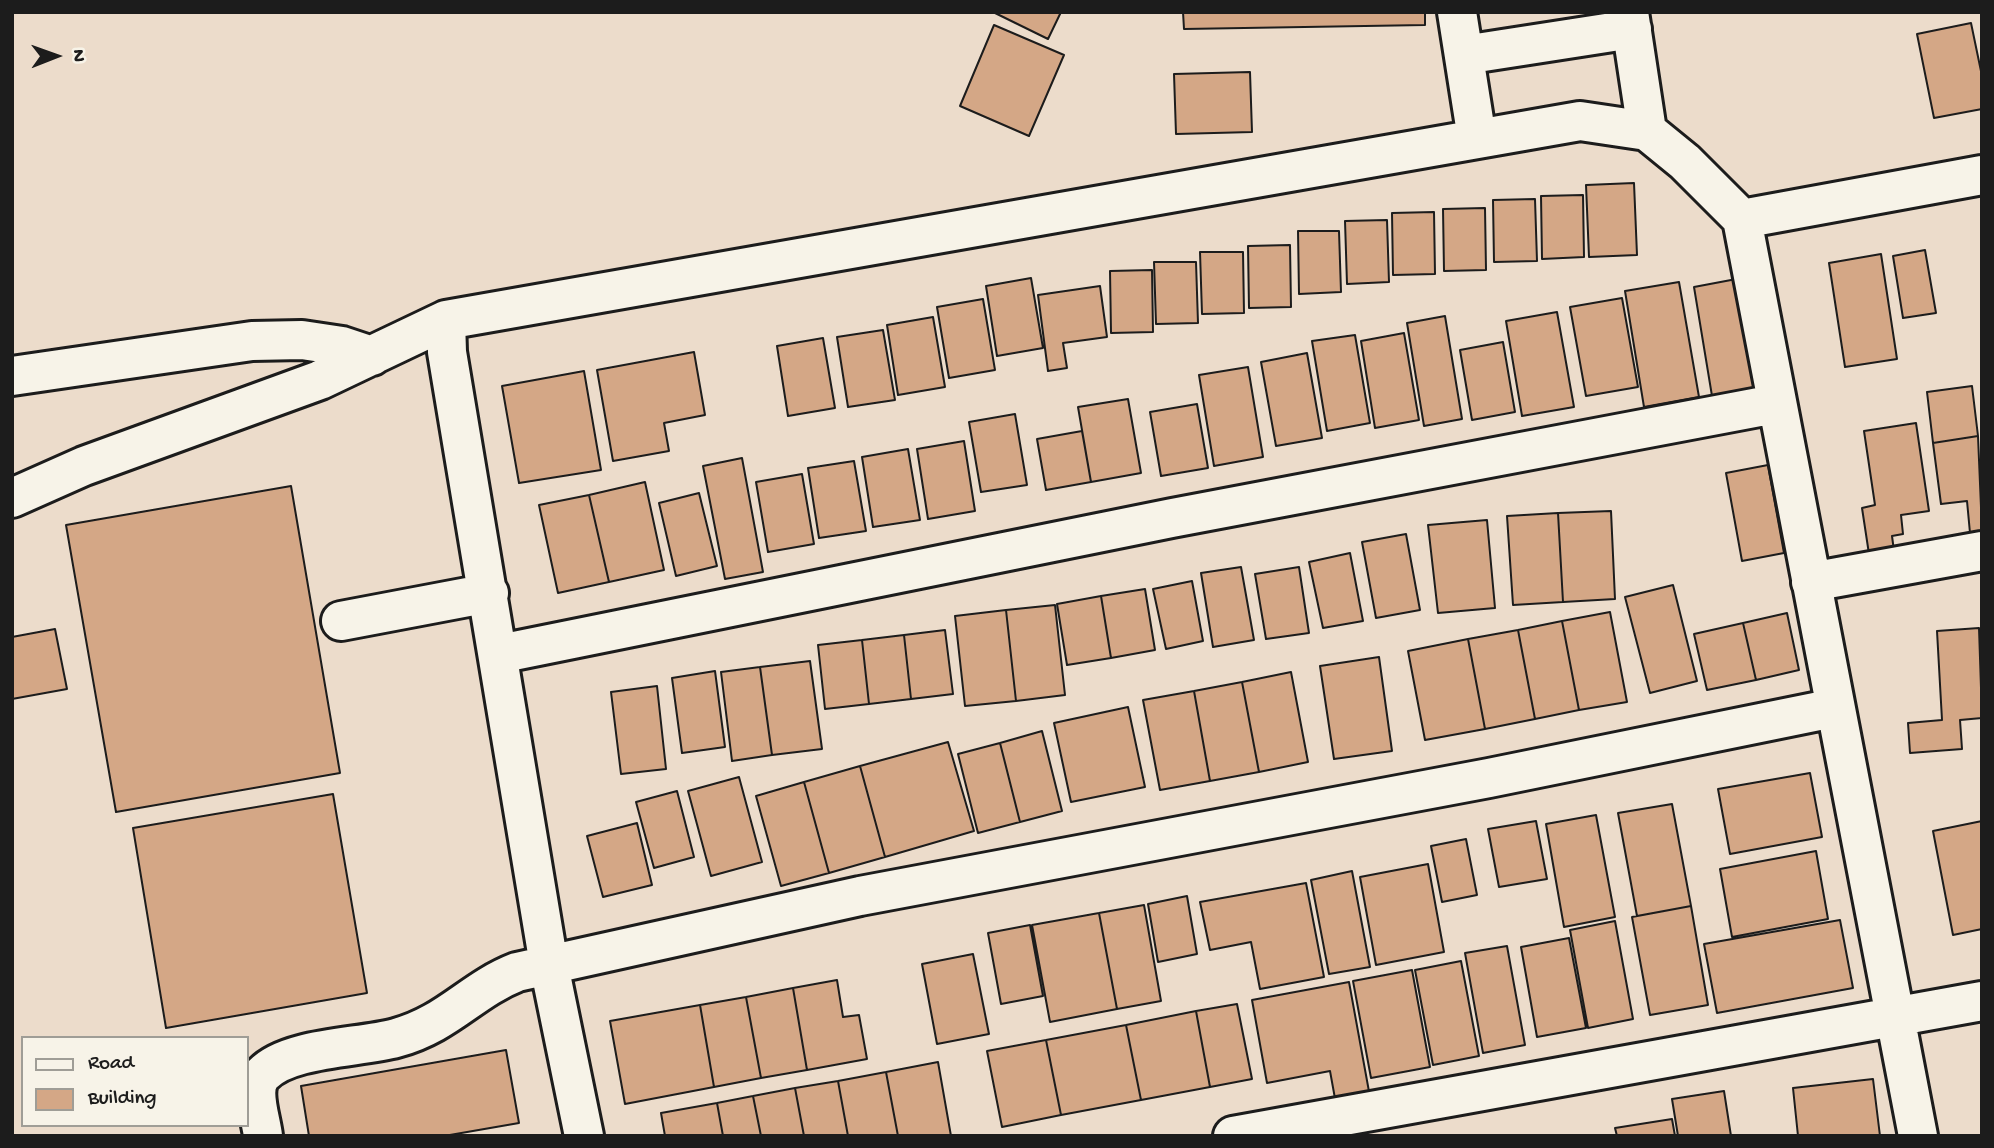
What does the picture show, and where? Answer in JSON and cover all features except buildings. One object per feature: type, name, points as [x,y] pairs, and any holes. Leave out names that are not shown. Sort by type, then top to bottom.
[{"type":"street","points":[[1457,12],[1477,139]]},
{"type":"street","points":[[1464,55],[1630,21],[1647,131]]},
{"type":"street","points":[[12,498],[84,466],[320,380],[446,320],[1580,121],[1647,131],[1685,162],[1742,219],[1775,404],[1897,1015],[1918,1136]]},
{"type":"street","points":[[1742,219],[1982,175]]},
{"type":"street","points":[[446,320],[447,352],[549,965],[584,1136]]},
{"type":"street","points":[[12,376],[252,341],[302,340],[342,346],[372,356]]},
{"type":"street","points":[[499,654],[1159,520],[1775,404]]},
{"type":"street","points":[[1811,582],[1982,551]]},
{"type":"street","points":[[341,621],[489,593]]},
{"type":"street","points":[[263,1136],[256,1089],[260,1076],[273,1065],[291,1058],[396,1038],[420,1030],[460,1009],[497,980],[549,965],[860,896],[1489,778],[1834,708]]},
{"type":"street","points":[[1233,1136],[1982,1000]]}]
